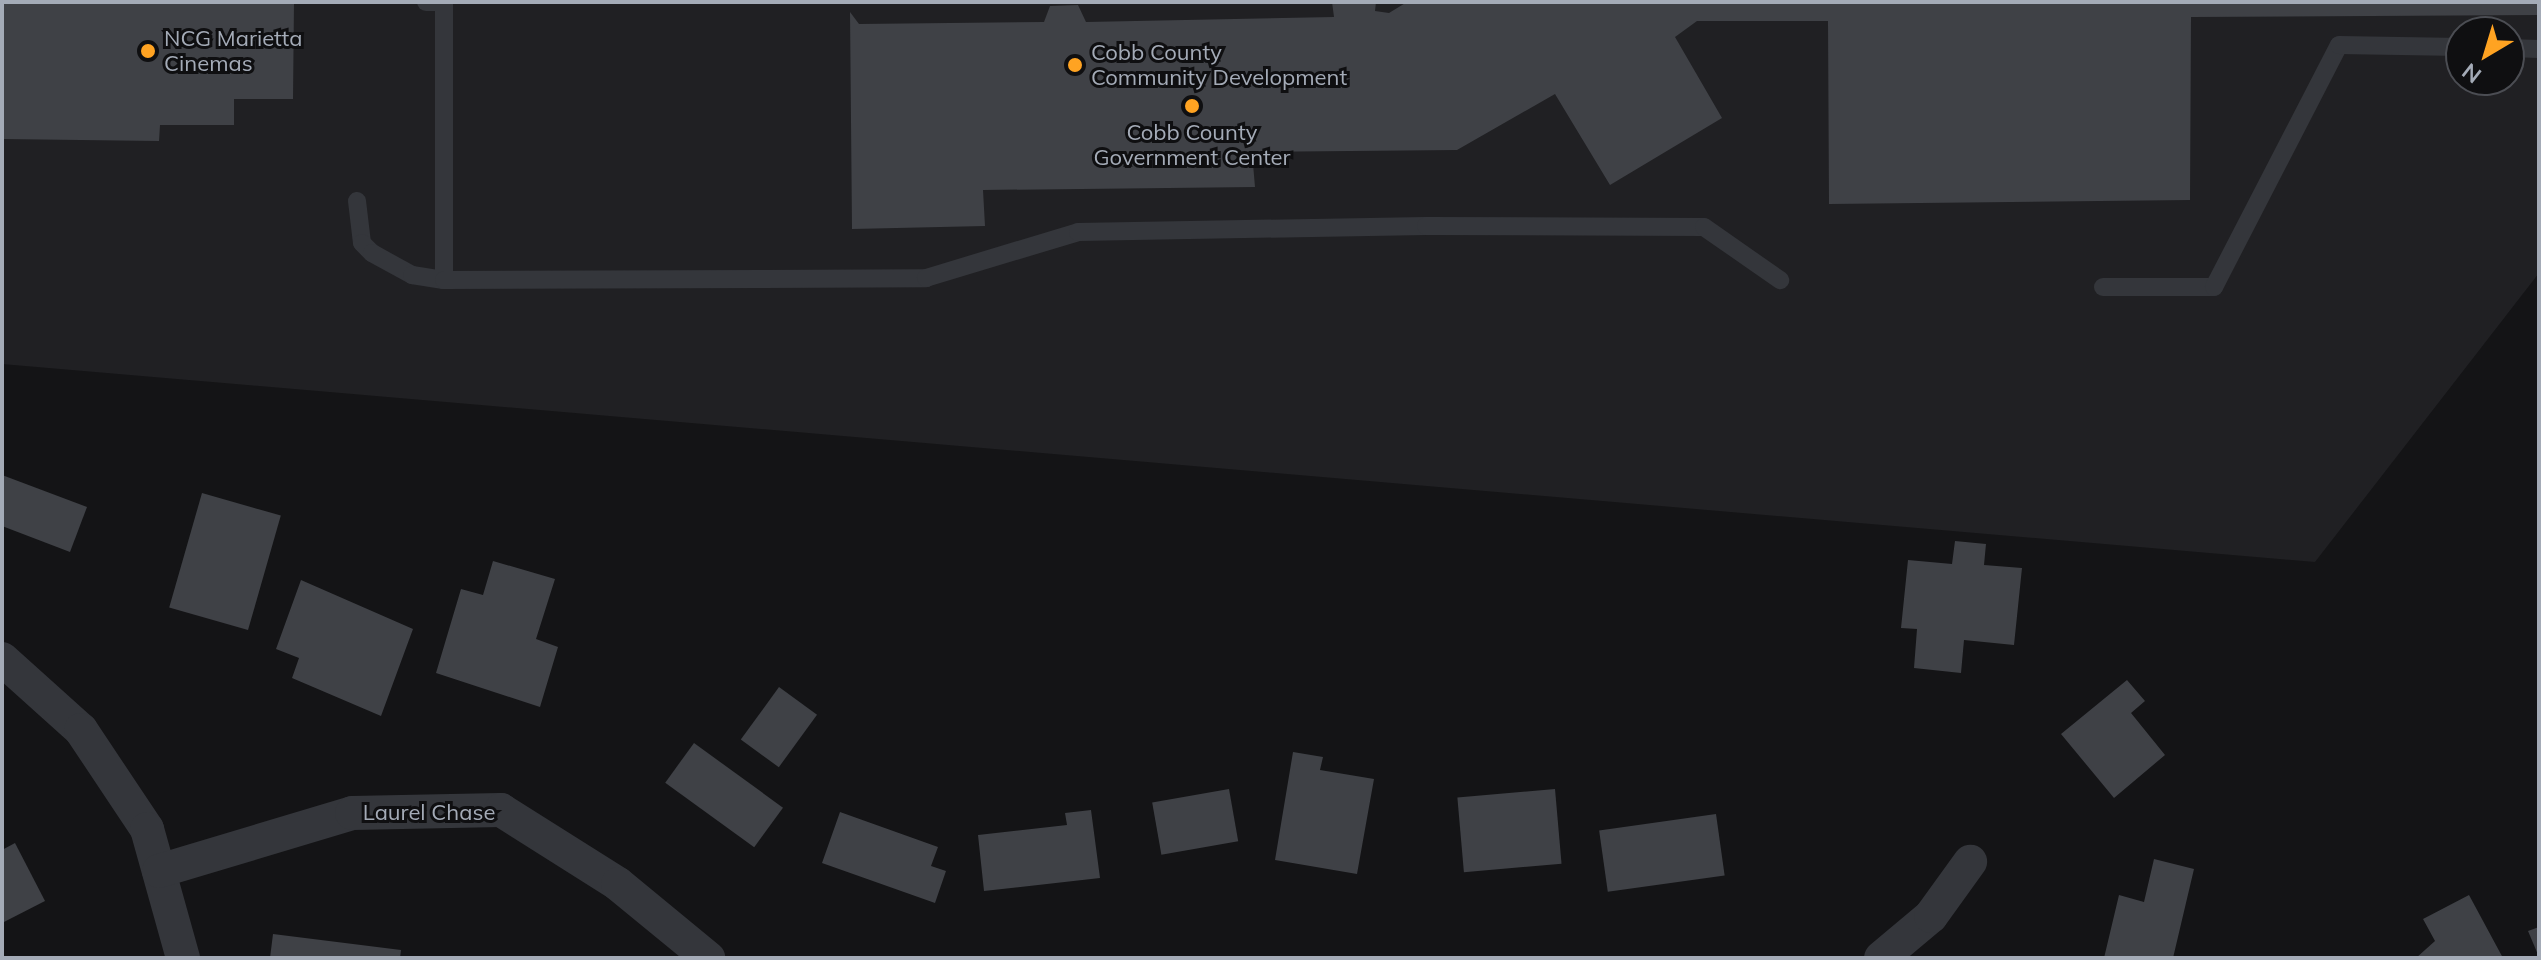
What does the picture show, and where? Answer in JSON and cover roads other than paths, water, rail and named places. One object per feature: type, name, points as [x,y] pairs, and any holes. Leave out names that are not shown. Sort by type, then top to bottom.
[{"type":"street","points":[[2,659],[81,730],[147,829],[183,958]]},
{"type":"street","name":"Laurel Chase","points":[[159,871],[352,813],[501,810],[618,884],[708,958]]},
{"type":"street","points":[[1881,958],[1931,916],[1970,862]]},
{"type":"lane","points":[[426,2],[436,2]]},
{"type":"lane","points":[[444,2],[444,280]]},
{"type":"lane","points":[[2103,287],[2214,287],[2339,45],[2445,47]]},
{"type":"lane","points":[[357,201],[362,243],[372,253],[412,275],[444,280],[926,278],[1078,232],[1426,226],[1704,227],[1780,280]]},
{"type":"place","name":"NCG Marietta Cinemas","points":[[148,51]]},
{"type":"place","name":"Cobb County Community Development","points":[[1075,65]]},
{"type":"place","name":"Cobb County Government Center","points":[[1192,106]]}]
